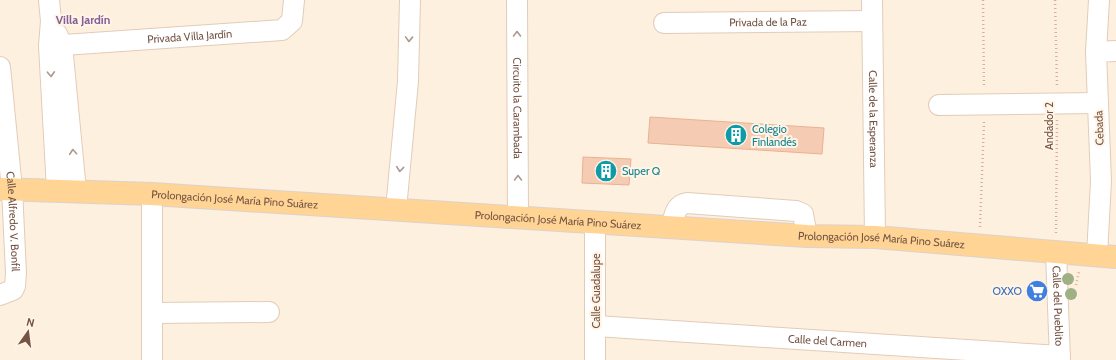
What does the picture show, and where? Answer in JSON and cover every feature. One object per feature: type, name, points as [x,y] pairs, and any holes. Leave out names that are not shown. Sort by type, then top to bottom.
[{"type":"main road","name":"Prolongación José María Pino Suárez","points":[[6,189],[152,194],[596,223],[671,226],[807,236],[875,237],[1107,256]]},
{"type":"street","points":[[49,0],[51,21],[56,45],[67,191]]},
{"type":"street","name":"Privada Villa Jardín","points":[[56,45],[282,30],[292,21],[294,0]]},
{"type":"street","points":[[396,209],[408,81],[410,0]]},
{"type":"street","name":"Circuito la Carambada","points":[[517,0],[518,217]]},
{"type":"street","name":"Calle de la Esperanza","points":[[872,0],[875,237]]},
{"type":"street","name":"Cebada","points":[[1099,0],[1096,52],[1105,114],[1109,181],[1107,256]]},
{"type":"street","name":"Privada de la Paz","points":[[664,23],[872,21]]},
{"type":"street","points":[[1096,52],[1116,51]]},
{"type":"street","name":"Calle Alfredo V. Bonfil","points":[[0,67],[6,189],[16,280],[13,290],[0,295]]},
{"type":"street","points":[[939,105],[1057,103],[1105,114]]},
{"type":"street","points":[[152,194],[152,360]]},
{"type":"street","name":"Calle Guadalupe","points":[[595,360],[596,223]]},
{"type":"street","name":"Calle del Pueblito","points":[[1056,252],[1060,358]]},
{"type":"street","points":[[153,313],[269,312]]},
{"type":"street","name":"Calle del Carmen","points":[[596,326],[1060,358]]},
{"type":"path","name":"Andador 2","points":[[1055,0],[1057,103],[1056,252]]},
{"type":"building","name":"Colegio Finlandés","points":[[650,117],[824,128],[822,154],[648,143]]},
{"type":"building","name":"Super Q","points":[[583,157],[631,159],[629,185],[582,183]]},
{"type":"place","name":"Colegio Finlandés","points":[[736,135]]},
{"type":"place","name":"Super Q","points":[[606,171]]},
{"type":"place","name":"OXXO","points":[[1037,291]]},
{"type":"district","name":"Villa Jardín","points":[[83,19]]}]
